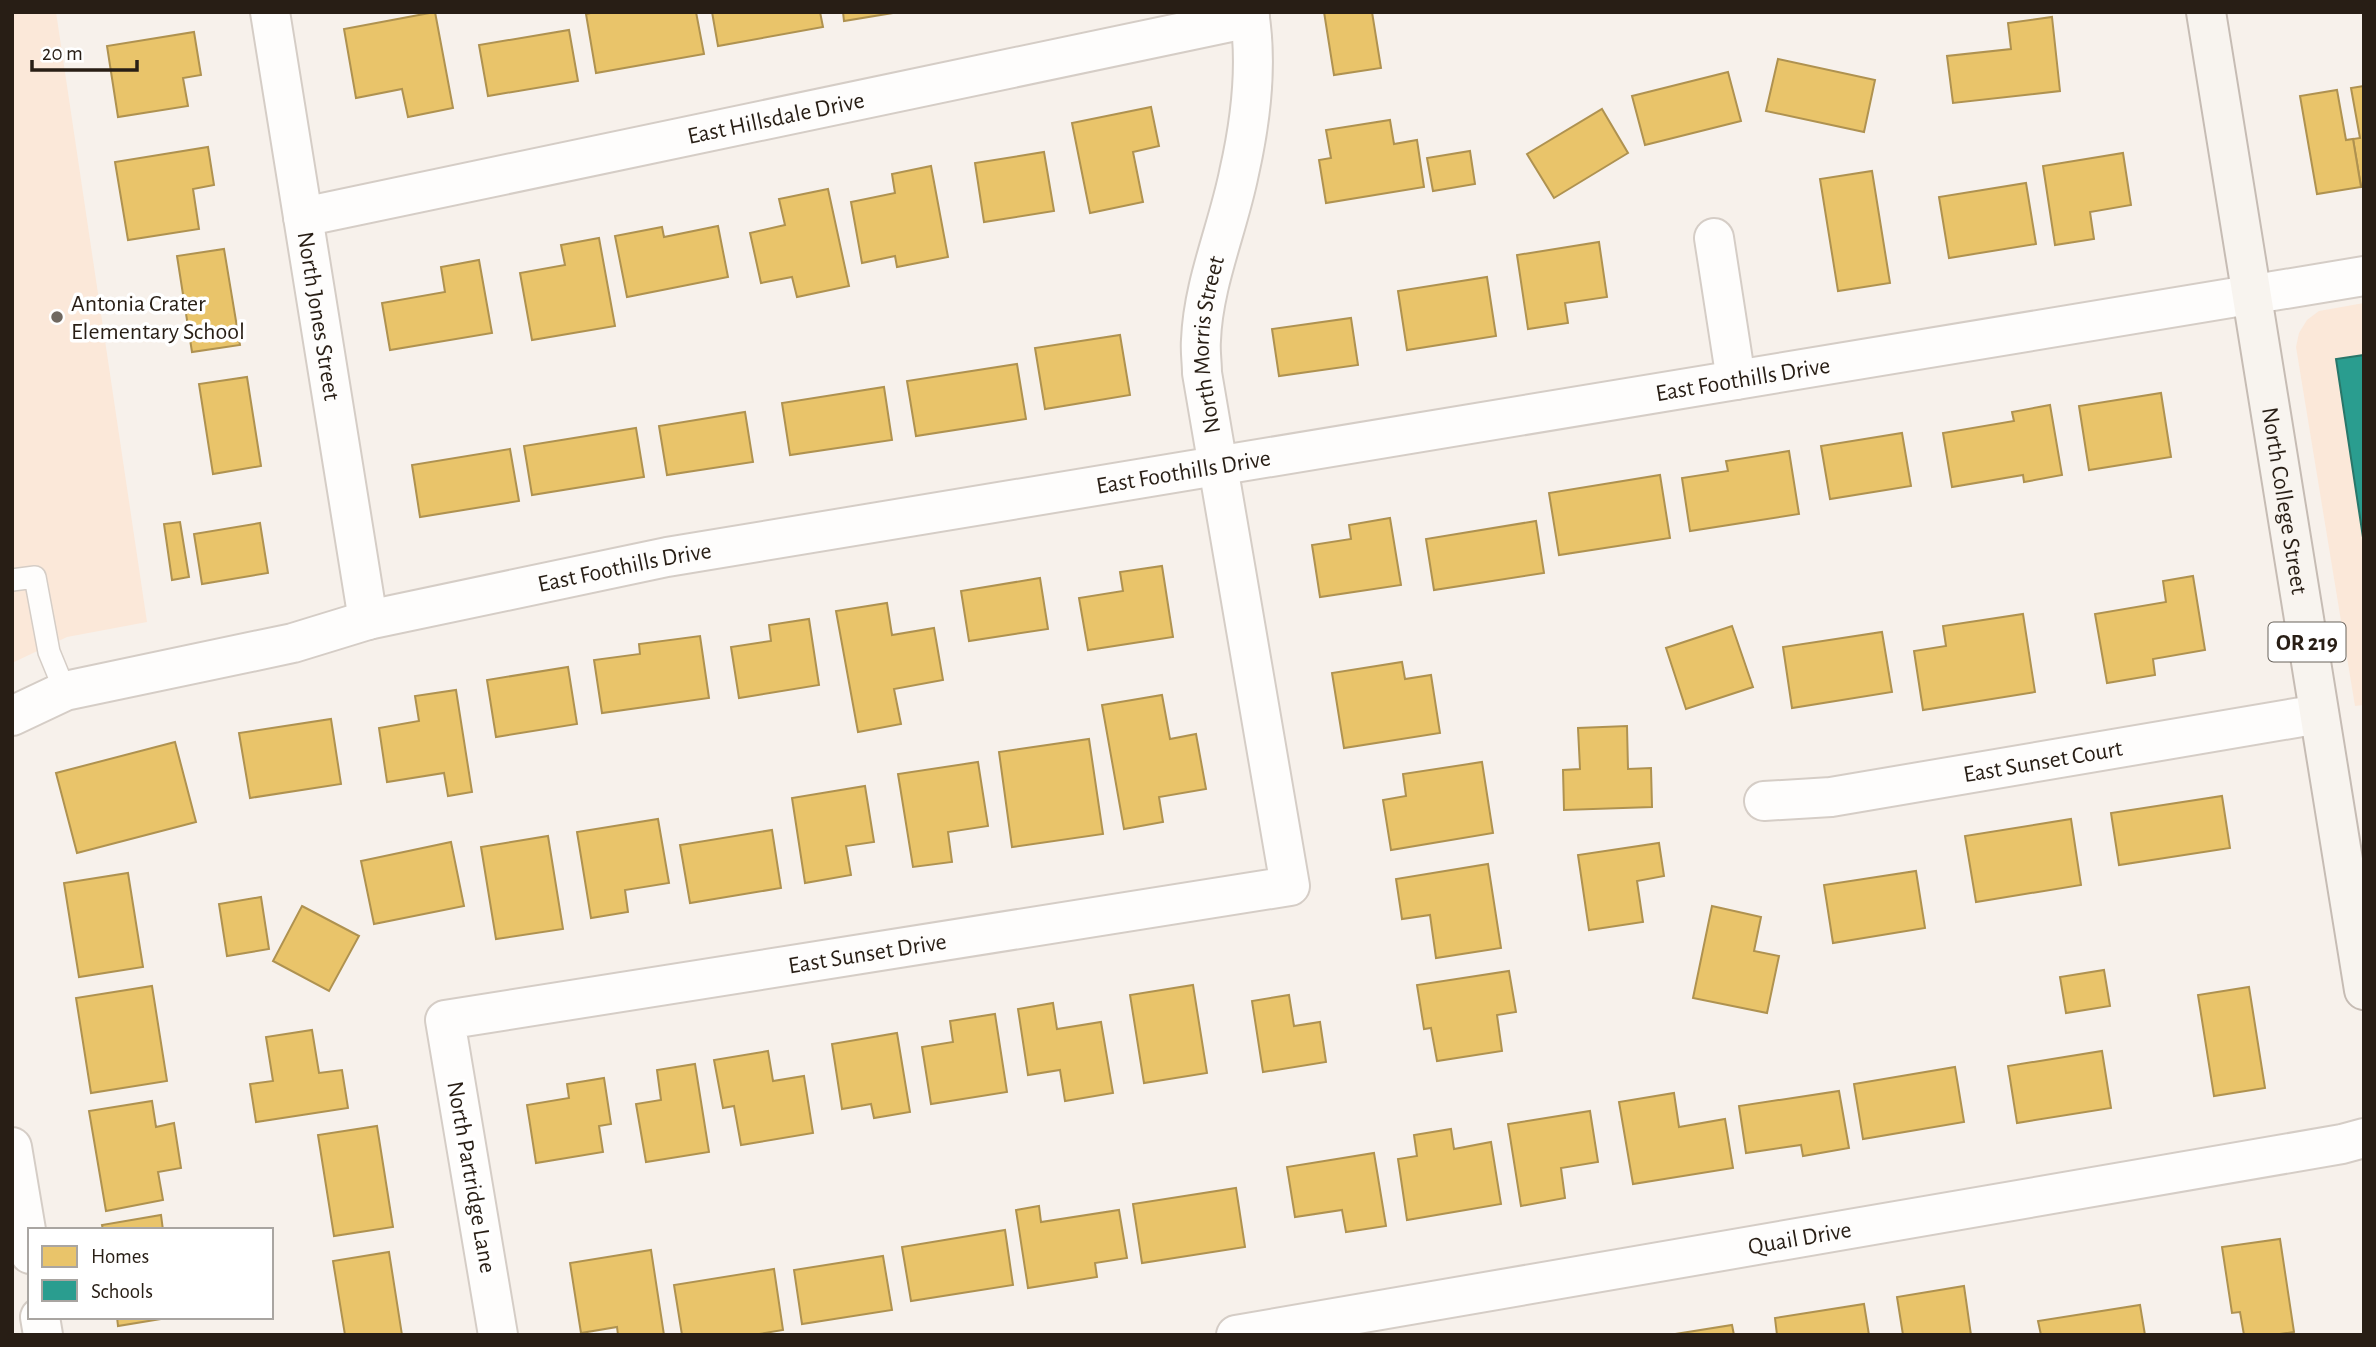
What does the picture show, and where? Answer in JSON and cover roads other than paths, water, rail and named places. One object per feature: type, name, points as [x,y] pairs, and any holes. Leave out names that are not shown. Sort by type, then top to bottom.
[{"type":"main road","name":"North College Street","points":[[2206,12],[2364,990]]},
{"type":"street","name":"North Jones Street","points":[[270,12],[368,620]]},
{"type":"street","name":"East Hillsdale Drive","points":[[303,217],[1249,15]]},
{"type":"street","name":"North Morris Street","points":[[1249,15],[1254,76],[1248,123],[1239,173],[1209,291],[1201,339],[1202,373],[1290,886]]},
{"type":"street","points":[[1714,239],[1737,380]]},
{"type":"street","name":"East Foothills Drive","points":[[12,716],[65,691],[293,643],[368,620],[667,557],[2364,275]]},
{"type":"street","name":"East Sunset Court","points":[[1764,800],[1831,797],[2319,714]]},
{"type":"street","name":"East Sunset Drive","points":[[445,1020],[1290,886]]},
{"type":"street","name":"North Partridge Lane","points":[[445,1020],[498,1335]]},
{"type":"street","name":"Quail Drive","points":[[1242,1334],[2364,1138]]},
{"type":"street","points":[[12,1147],[28,1242]]},
{"type":"lane","points":[[12,580],[35,577],[49,652],[65,691]]},
{"type":"place","name":"Antonia Crater Elementary School","points":[[57,317]]}]
